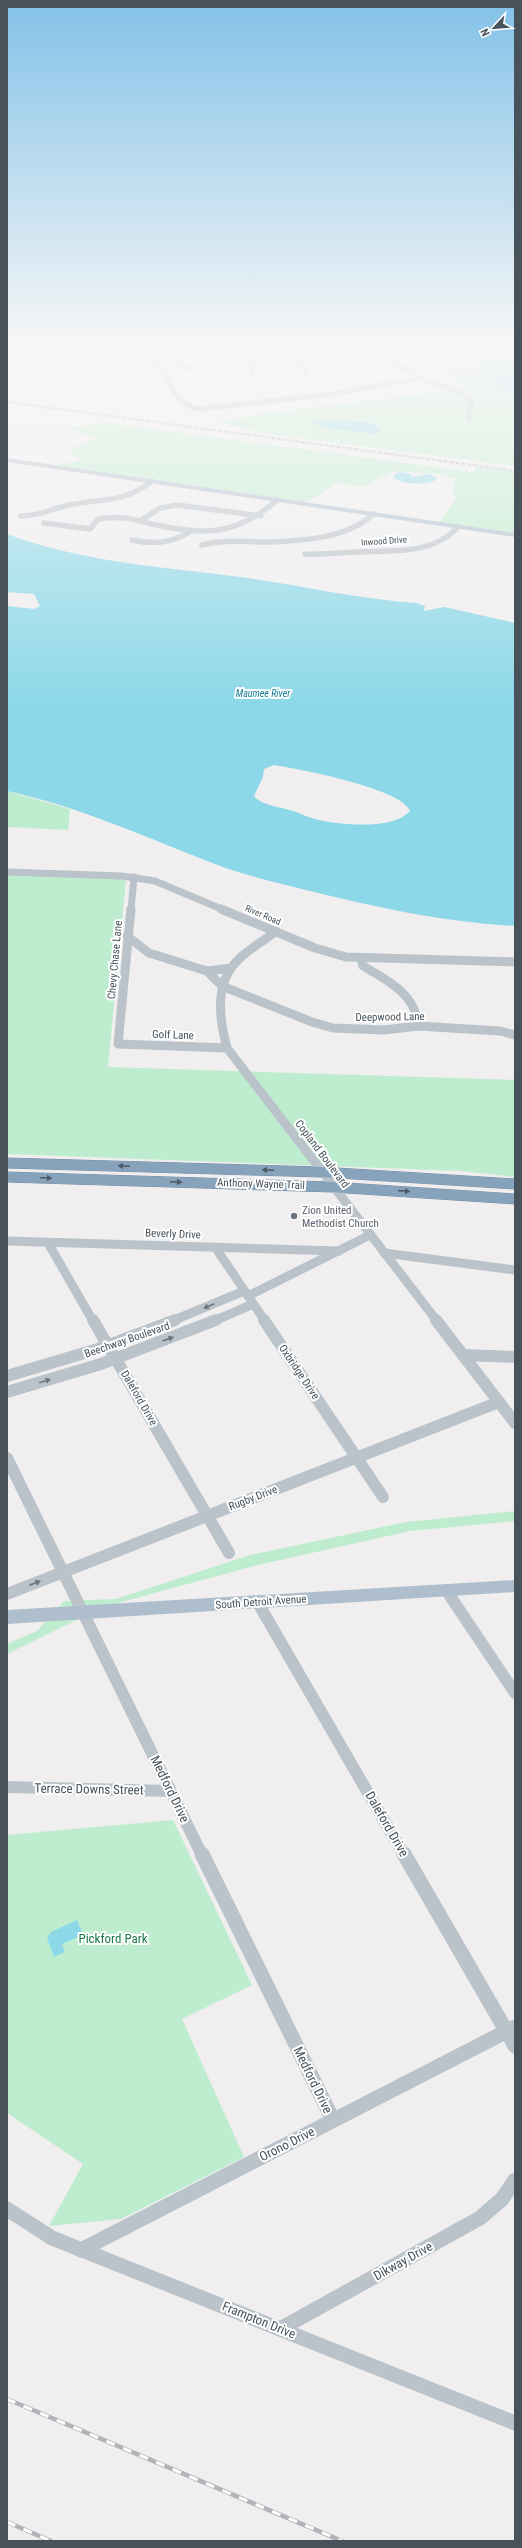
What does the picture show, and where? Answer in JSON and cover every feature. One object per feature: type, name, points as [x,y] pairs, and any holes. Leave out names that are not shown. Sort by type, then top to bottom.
[{"type":"highway","name":"Anthony Wayne Trail","points":[[7,1163],[321,1172],[460,1179],[515,1184]]},
{"type":"highway","points":[[220,1183],[304,1180],[321,1172]]},
{"type":"highway","name":"Anthony Wayne Trail","points":[[7,1177],[332,1186],[515,1199]]},
{"type":"highway","points":[[332,1186],[349,1180],[460,1179]]},
{"type":"main road","points":[[62,468],[515,535]]},
{"type":"main road","name":"South Detroit Avenue","points":[[7,1617],[258,1603],[515,1586]]},
{"type":"street","points":[[21,516],[40,515],[70,505],[121,500],[136,495],[152,481]]},
{"type":"street","points":[[44,523],[90,529],[94,522],[105,518],[119,517],[191,531],[232,529],[261,516],[277,500]]},
{"type":"street","points":[[140,521],[160,508],[177,505],[261,516]]},
{"type":"street","points":[[202,545],[217,541],[280,541],[331,533],[361,525],[373,514]]},
{"type":"street","name":"Inwood Drive","points":[[304,554],[323,556],[418,548],[446,539],[458,527]]},
{"type":"street","points":[[132,540],[164,543],[177,539],[191,531]]},
{"type":"street","name":"River Road","points":[[7,872],[134,877],[164,884],[328,953],[361,959],[515,962]]},
{"type":"street","name":"Chevy Chase Lane","points":[[118,1044],[127,936],[134,877]]},
{"type":"street","name":"Copland Boulevard","points":[[276,931],[231,968],[222,986],[221,1021],[223,1037],[227,1048],[515,1423]]},
{"type":"street","name":"Deepwood Lane","points":[[127,936],[149,953],[207,971],[231,968]]},
{"type":"street","points":[[125,959],[134,955],[149,953]]},
{"type":"street","points":[[361,959],[363,966],[394,985],[411,1002],[418,1017],[418,1026]]},
{"type":"street","name":"Deepwood Lane","points":[[207,971],[222,986],[312,1022],[333,1028],[384,1030],[418,1026],[500,1031],[515,1035]]},
{"type":"street","points":[[202,1047],[223,1037]]},
{"type":"street","name":"Golf Lane","points":[[118,1044],[227,1048]]},
{"type":"street","name":"Beechway Boulevard","points":[[7,1392],[116,1357],[169,1338],[370,1235]]},
{"type":"street","name":"Beverly Drive","points":[[7,1241],[339,1251]]},
{"type":"street","name":"Daleford Drive","points":[[48,1243],[116,1357],[229,1553]]},
{"type":"street","name":"Oxbridge Drive","points":[[215,1248],[383,1497]]},
{"type":"street","points":[[384,1254],[515,1270]]},
{"type":"street","name":"Beechway Boulevard","points":[[7,1376],[108,1344],[182,1317],[248,1297]]},
{"type":"street","points":[[462,1355],[515,1357]]},
{"type":"street","name":"Rugby Drive","points":[[7,1594],[498,1402]]},
{"type":"street","name":"Medford Drive","points":[[7,1458],[170,1791],[334,2120]]},
{"type":"street","points":[[446,1590],[515,1693]]},
{"type":"street","name":"Daleford Drive","points":[[258,1603],[511,2030],[515,2046]]},
{"type":"street","name":"Terrace Downs Street","points":[[7,1787],[170,1791]]},
{"type":"street","name":"Orono Drive","points":[[81,2250],[511,2030]]},
{"type":"street","name":"Dikway Drive","points":[[280,2329],[480,2218],[502,2200],[515,2180]]},
{"type":"street","name":"Frampton Drive","points":[[7,2208],[52,2238],[515,2423]]},
{"type":"green space","points":[[76,468],[442,468],[473,472],[476,468],[484,468],[515,472],[515,533],[440,522],[458,496],[452,494],[455,479],[440,474],[394,471],[363,486],[337,483],[307,502]]},
{"type":"green space","points":[[7,791],[70,809],[68,830],[7,827]]},
{"type":"green space","points":[[7,875],[126,879],[108,1067],[515,1080],[515,1177],[462,1171],[7,1154]]},
{"type":"green space","points":[[515,1511],[515,1521],[410,1531],[258,1565],[103,1607],[7,1654],[7,1644],[37,1631],[64,1601],[116,1599],[250,1555],[406,1522]]},
{"type":"green space","name":"Pickford Park","points":[[173,1820],[252,1985],[182,2019],[244,2157],[121,2219],[49,2226],[83,2164],[7,2113],[7,1835]]},
{"type":"water","points":[[403,472],[410,474],[412,477],[430,474],[437,479],[428,483],[415,484],[402,482],[393,477],[396,473]]},
{"type":"water","name":"Maumee River","points":[[7,534],[36,544],[96,558],[248,578],[374,599],[416,603],[425,606],[424,611],[444,607],[515,623],[515,926],[437,918],[361,903],[262,879],[215,864],[138,833],[60,805],[7,791],[7,606],[34,609],[40,606],[34,594],[7,592]],"holes":[[[274,765],[326,775],[370,787],[403,803],[410,811],[402,817],[380,824],[329,822],[261,802],[254,796],[263,777],[264,769]]]},
{"type":"water","points":[[77,1920],[83,1935],[62,1944],[65,1952],[54,1957],[47,1938],[51,1932]]},
{"type":"railway","points":[[492,468],[515,471]]},
{"type":"railway","points":[[7,2399],[342,2541]]},
{"type":"railway","points":[[7,2522],[51,2541]]},
{"type":"place","name":"Zion United Methodist Church","points":[[294,1216]]}]
